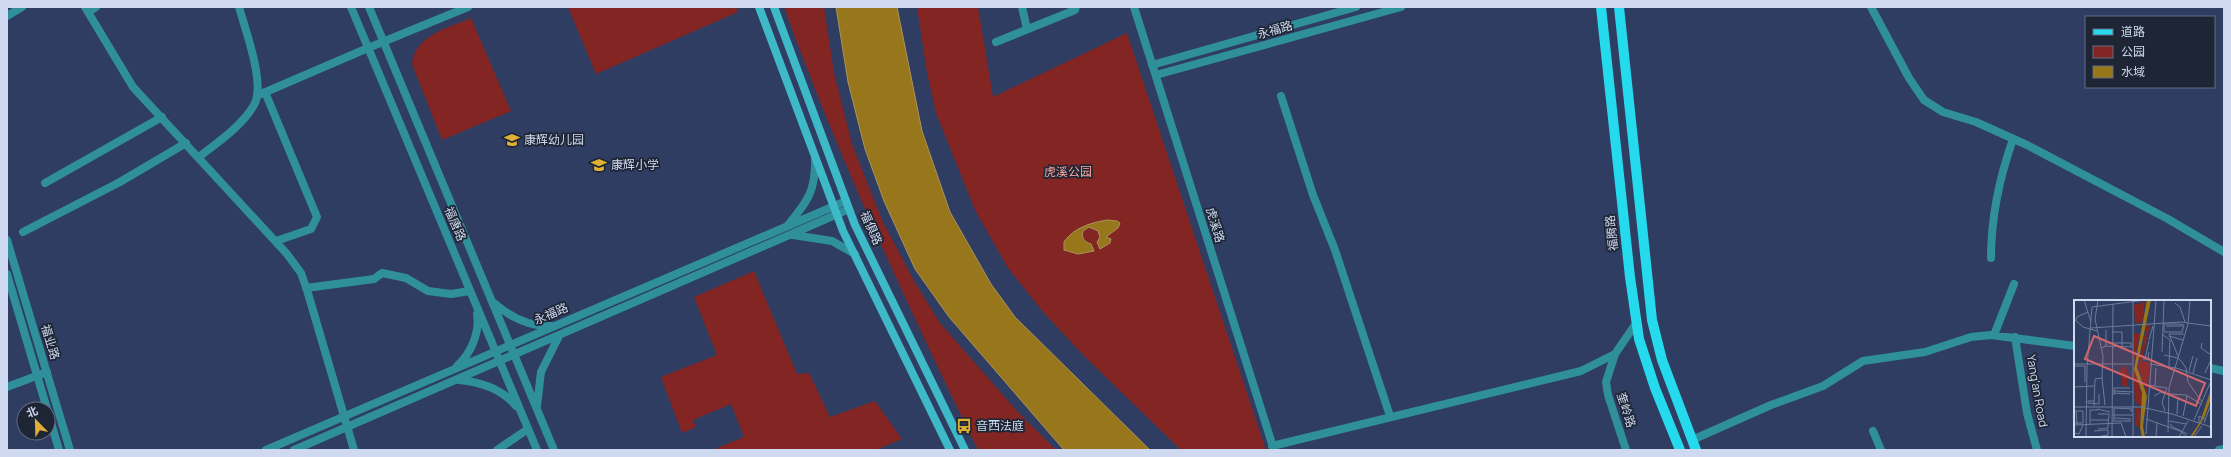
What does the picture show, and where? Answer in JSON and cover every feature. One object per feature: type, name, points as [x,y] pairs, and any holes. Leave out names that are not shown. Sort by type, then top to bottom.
[{"type":"main road","points":[[759,7],[835,210],[950,450]]},
{"type":"main road","name":"福俱路","points":[[774,7],[848,205],[965,450]]},
{"type":"main road","name":"福腾路","points":[[1601,7],[1630,277],[1637,322],[1646,363],[1680,450]]},
{"type":"main road","points":[[1619,7],[1652,320],[1662,360],[1696,450]]},
{"type":"street","points":[[7,16],[22,7]]},
{"type":"street","points":[[96,7],[86,10],[133,87],[276,241],[297,267],[306,288],[354,450]]},
{"type":"street","points":[[199,157],[235,127],[255,104],[259,78],[239,7]]},
{"type":"street","name":"福唐路","points":[[351,7],[537,450]]},
{"type":"street","name":"福唐路","points":[[369,7],[554,450]]},
{"type":"street","points":[[256,95],[468,7]]},
{"type":"street","points":[[1022,7],[1027,29]]},
{"type":"street","points":[[996,42],[1075,10],[1076,7]]},
{"type":"street","name":"虎溪路","points":[[1134,7],[1273,448]]},
{"type":"street","name":"永福路","points":[[1152,65],[1356,7]]},
{"type":"street","name":"永福路","points":[[1156,75],[1401,7]]},
{"type":"street","points":[[1871,7],[1908,78],[1924,100],[1943,112],[1976,122],[2013,139],[2162,216],[2224,252]]},
{"type":"street","points":[[264,92],[317,217],[311,229],[276,241]]},
{"type":"street","points":[[1281,96],[1313,195],[1335,250],[1390,416]]},
{"type":"street","points":[[45,183],[162,117]]},
{"type":"street","points":[[1991,258],[1991,239],[1999,179],[2013,139]]},
{"type":"street","points":[[23,232],[120,182],[186,143]]},
{"type":"street","points":[[786,227],[802,208],[816,178],[815,156]]},
{"type":"street","name":"永福路","points":[[266,450],[786,227],[848,205]]},
{"type":"street","name":"永福路","points":[[294,450],[790,235],[835,210]]},
{"type":"street","points":[[790,235],[832,241],[855,254]]},
{"type":"street","name":"福业路","points":[[7,240],[70,450]]},
{"type":"street","points":[[306,288],[374,279],[382,273],[406,278],[428,291],[451,294],[470,291]]},
{"type":"street","name":"福业路","points":[[7,274],[45,401]]},
{"type":"street","points":[[1994,335],[2014,284]]},
{"type":"street","points":[[492,301],[513,317],[530,324],[556,326]]},
{"type":"street","points":[[454,369],[462,362],[470,350],[477,333],[478,320],[476,307]]},
{"type":"street","points":[[1273,448],[1390,416],[1580,371],[1615,354],[1637,322]]},
{"type":"street","points":[[1692,440],[1770,405],[1823,386],[1863,361],[1925,352],[1971,337],[1994,335],[2016,336],[2074,346]]},
{"type":"street","points":[[536,408],[542,372],[559,336]]},
{"type":"street","name":"Yang'an Road","points":[[2016,336],[2027,413],[2037,450]]},
{"type":"street","name":"奎岭路","points":[[1615,354],[1606,382],[1608,395],[1626,450]]},
{"type":"street","points":[[2211,368],[2224,371]]},
{"type":"street","points":[[7,387],[46,372]]},
{"type":"street","points":[[458,380],[472,381],[500,392],[510,399],[521,414]]},
{"type":"street","points":[[497,450],[528,429]]},
{"type":"street","points":[[1873,431],[1881,450]]},
{"type":"street","points":[[56,440],[59,450]]},
{"type":"street","points":[[2219,450],[2224,449]]},
{"type":"green space","points":[[568,7],[736,7],[738,12],[596,74]]},
{"type":"green space","points":[[784,7],[824,7],[834,73],[852,144],[882,220],[914,281],[940,323],[1016,410],[1056,450],[978,450],[925,341],[875,231],[805,64]]},
{"type":"green space","name":"虎溪公园","points":[[917,7],[978,7],[993,97],[1127,33],[1266,450],[1181,450],[1084,356],[1043,312],[1008,268],[975,210],[936,113],[927,73]]},
{"type":"green space","points":[[471,18],[511,111],[442,140],[412,64],[414,54],[426,39],[443,29]]},
{"type":"green space","points":[[754,271],[797,374],[809,373],[830,417],[875,401],[902,439],[876,450],[712,450],[744,437],[731,404],[693,420],[696,427],[682,433],[661,377],[717,355],[694,297]]},
{"type":"water","points":[[836,7],[897,7],[922,131],[950,212],[991,284],[1015,317],[1150,450],[1064,450],[949,317],[915,269],[884,201],[865,149],[848,82]]},
{"type":"water","points":[[1108,220],[1117,221],[1120,223],[1118,228],[1106,237],[1111,239],[1110,243],[1100,249],[1097,242],[1100,237],[1098,231],[1089,227],[1083,231],[1083,238],[1091,244],[1094,251],[1078,254],[1064,250],[1064,242],[1072,233],[1083,226]]},
{"type":"place","name":"康辉幼儿园","points":[[512,140]]},
{"type":"place","name":"康辉小学","points":[[599,165]]},
{"type":"place","name":"音西法庭","points":[[964,426]]}]
